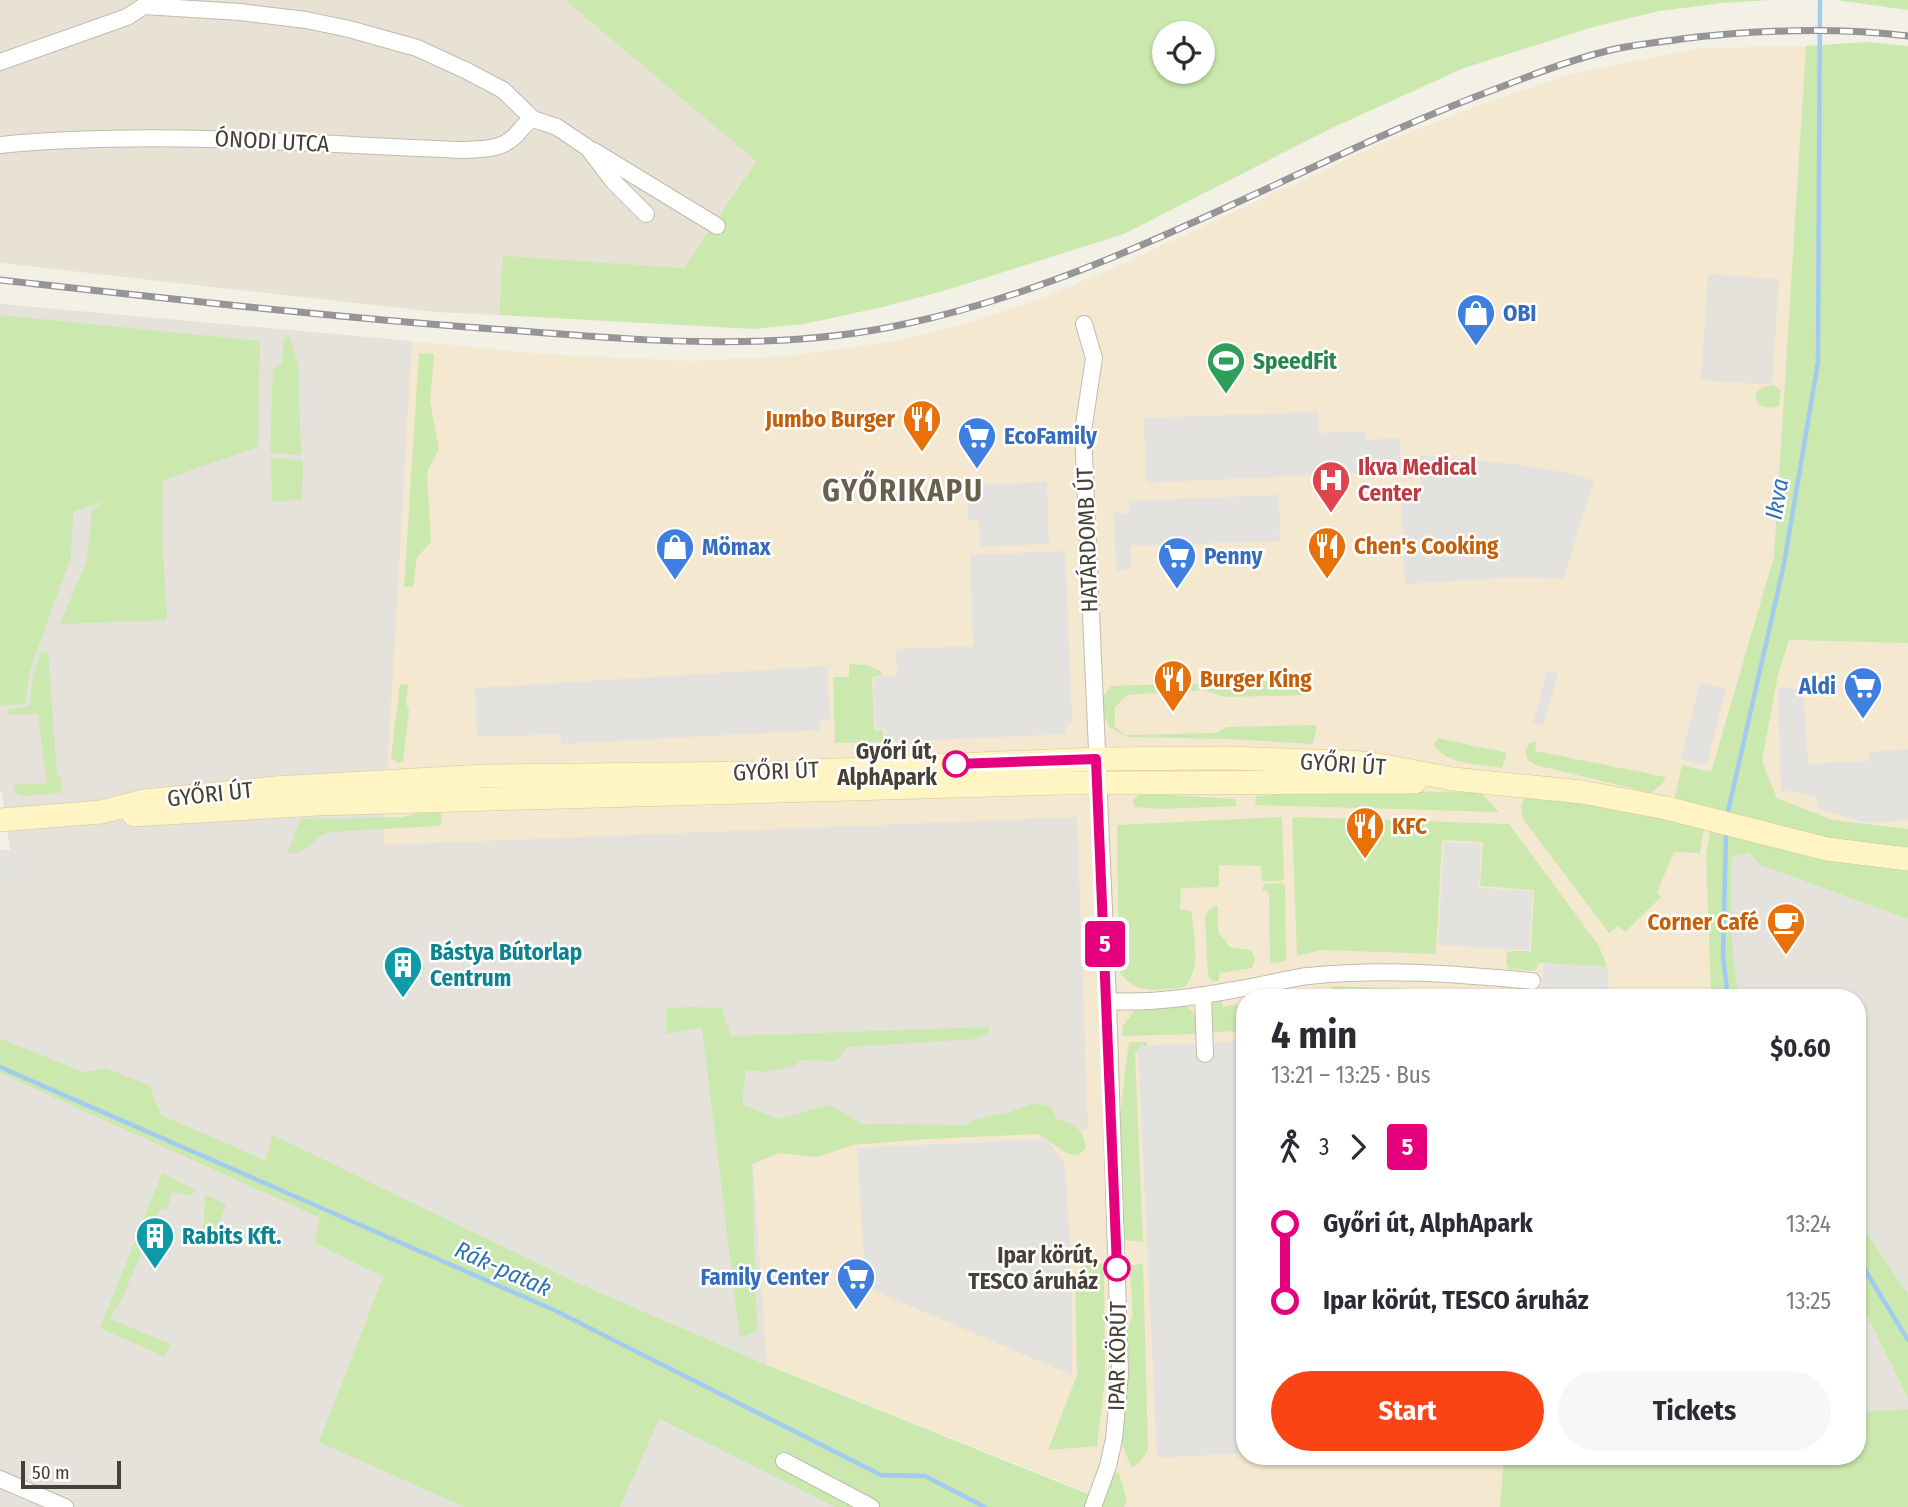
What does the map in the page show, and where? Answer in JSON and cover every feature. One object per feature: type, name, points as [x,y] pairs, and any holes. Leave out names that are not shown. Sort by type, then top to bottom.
[{"type":"main road","name":"GYŐRI ÚT","points":[[0,820],[101,812],[144,801],[261,789],[475,776],[767,773],[1096,759],[1227,758],[1350,762],[1453,779],[1582,792],[1706,818],[1827,849],[1908,859]]},
{"type":"main road","name":"GYŐRI ÚT","points":[[101,812],[143,816],[317,804],[1097,783],[1413,782],[1453,779]]},
{"type":"street","points":[[0,62],[127,17],[145,3],[306,20],[416,48],[467,71],[503,90],[533,119],[557,127],[717,226]]},
{"type":"street","name":"ÓNODI UTCA","points":[[0,145],[47,140],[213,138],[460,150],[498,148],[533,119]]},
{"type":"street","points":[[588,148],[613,181],[646,214]]},
{"type":"street","name":"HATÁRDOMB ÚT","points":[[1083,324],[1094,358],[1083,431],[1097,783]]},
{"type":"street","name":"IPAR KÖRÚT","points":[[1093,1507],[1108,1466],[1114,1439],[1120,1374],[1108,1001],[1097,783]]},
{"type":"street","points":[[1237,989],[1294,977],[1346,972],[1428,973],[1532,981]]},
{"type":"street","points":[[1108,1001],[1129,1002],[1203,996],[1236,989]]},
{"type":"street","points":[[1203,996],[1205,1054]]},
{"type":"street","points":[[784,1461],[871,1507]]},
{"type":"street","points":[[0,1479],[65,1507]]},
{"type":"shaded area","points":[[0,0],[565,0],[756,160],[684,268],[503,257],[499,315],[436,312],[0,263]]},
{"type":"shaded area","points":[[1806,46],[1774,556],[1711,772],[1704,828],[1710,832],[1706,854],[1711,989],[1236,989],[1236,1465],[1503,1465],[1500,1507],[1124,1507],[767,1365],[752,1148],[382,845],[412,341],[544,354],[689,361],[788,356],[895,341],[965,324],[1045,297],[1384,142],[1469,109],[1567,75],[1699,48]]},
{"type":"shaded area","points":[[1708,274],[1779,279],[1772,385],[1701,380]]},
{"type":"shaded area","points":[[0,304],[412,341],[383,845],[1077,817],[1088,1130],[752,1148],[767,1365],[578,1283],[274,1136],[266,1160],[160,1115],[105,1068],[83,1072],[0,1038],[0,850],[10,850],[0,792]]},
{"type":"shaded area","points":[[1318,412],[1319,433],[1365,431],[1366,440],[1400,438],[1401,471],[1146,483],[1144,418]]},
{"type":"shaded area","points":[[1420,455],[1515,464],[1572,474],[1594,481],[1563,579],[1519,577],[1405,584],[1400,488],[1421,487]]},
{"type":"shaded area","points":[[1047,482],[1049,544],[980,547],[979,520],[968,520],[967,485]]},
{"type":"shaded area","points":[[1279,495],[1280,541],[1131,546],[1131,569],[1116,570],[1114,513],[1129,513],[1129,501]]},
{"type":"shaded area","points":[[1065,551],[1072,723],[1066,724],[1067,734],[886,742],[885,729],[875,729],[873,677],[897,676],[896,649],[973,646],[970,555]]},
{"type":"shaded area","points":[[1789,640],[1908,643],[1908,829],[1833,820],[1777,798],[1762,762],[1778,675]]},
{"type":"shaded area","points":[[827,666],[830,719],[820,720],[821,730],[561,744],[560,734],[477,737],[475,688]]},
{"type":"shaded area","points":[[1547,672],[1558,674],[1543,726],[1533,723]]},
{"type":"shaded area","points":[[1700,682],[1726,689],[1707,765],[1681,759]]},
{"type":"shaded area","points":[[1803,687],[1808,764],[1869,761],[1869,752],[1908,749],[1908,820],[1865,823],[1816,808],[1818,798],[1781,791],[1778,688]]},
{"type":"shaded area","points":[[1444,842],[1481,844],[1479,888],[1533,891],[1529,950],[1438,945]]},
{"type":"shaded area","points":[[1749,853],[1760,865],[1908,919],[1908,1294],[1866,1232],[1866,989],[1738,989],[1732,957],[1732,857]]},
{"type":"shaded area","points":[[28,855],[29,877],[0,879],[0,857]]},
{"type":"shaded area","points":[[1544,963],[1607,967],[1609,989],[1541,989]]},
{"type":"shaded area","points":[[1236,1041],[1236,1453],[1157,1458],[1138,1046]]},
{"type":"shaded area","points":[[0,1073],[320,1218],[314,1242],[383,1277],[320,1442],[464,1507],[0,1507]]},
{"type":"shaded area","points":[[1047,1139],[1065,1165],[1072,1281],[1072,1375],[870,1289],[865,1278],[857,1148]]},
{"type":"shaded area","points":[[1866,1314],[1908,1398],[1908,1409],[1866,1411]]},
{"type":"shaded area","points":[[658,1419],[835,1507],[620,1507]]},
{"type":"green space","points":[[565,0],[1771,0],[1659,11],[1593,27],[1464,68],[1332,128],[1124,234],[883,307],[804,324],[754,329],[499,315],[503,256],[684,268],[756,161]]},
{"type":"green space","points":[[1835,0],[1908,0],[1908,10]]},
{"type":"green space","points":[[1867,42],[1908,46],[1908,643],[1789,640],[1778,675],[1762,761],[1777,798],[1833,820],[1908,829],[1908,919],[1760,865],[1749,853],[1732,857],[1731,928],[1738,989],[1711,989],[1706,854],[1710,832],[1704,829],[1700,853],[1674,852],[1657,892],[1661,897],[1625,932],[1618,926],[1609,933],[1523,819],[1521,806],[1525,799],[1550,797],[1595,803],[1670,819],[1682,765],[1711,772],[1774,556],[1806,46]]},
{"type":"green space","points":[[0,315],[260,341],[258,447],[163,480],[162,534],[167,620],[60,624],[87,560],[92,510],[106,501],[73,512],[71,557],[30,670],[25,704],[0,706]]},
{"type":"green space","points":[[284,337],[290,337],[298,365],[301,455],[270,453],[273,370],[282,363]]},
{"type":"green space","points":[[419,353],[434,354],[430,401],[439,449],[427,472],[431,542],[417,557],[413,587],[404,587]]},
{"type":"green space","points":[[1773,385],[1781,390],[1779,406],[1771,408],[1758,405],[1755,394],[1763,387]]},
{"type":"green space","points":[[271,458],[303,460],[302,499],[280,502],[272,500]]},
{"type":"green space","points":[[48,652],[57,774],[62,779],[60,793],[24,796],[15,793],[13,785],[47,783],[38,714],[7,715],[7,710],[29,706],[40,653]]},
{"type":"green space","points":[[849,664],[866,665],[881,671],[882,675],[872,677],[874,730],[883,730],[884,742],[835,743],[833,677],[849,677]]},
{"type":"green space","points":[[1308,680],[1310,695],[1225,697],[1203,690],[1127,695],[1115,707],[1115,727],[1126,735],[1215,733],[1227,727],[1317,725],[1313,744],[1129,737],[1110,728],[1103,716],[1102,698],[1111,686]]},
{"type":"green space","points":[[400,684],[408,685],[406,703],[409,710],[403,762],[397,763],[391,757]]},
{"type":"green space","points":[[1438,738],[1507,753],[1502,768],[1454,760],[1439,751],[1434,744]]},
{"type":"green space","points":[[1537,741],[1535,751],[1666,777],[1651,793],[1536,765],[1528,760],[1525,752],[1529,743]]},
{"type":"green space","points":[[1280,791],[1470,792],[1482,794],[1499,812],[1255,805],[1256,796],[1272,795]]},
{"type":"green space","points":[[1141,793],[1235,799],[1237,806],[1162,809],[1134,807],[1133,800]]},
{"type":"green space","points":[[432,810],[441,814],[442,823],[438,826],[329,832],[302,851],[288,853],[300,819],[403,817]]},
{"type":"green space","points":[[1282,817],[1284,878],[1281,881],[1262,881],[1261,866],[1219,865],[1219,887],[1181,888],[1180,909],[1191,911],[1195,944],[1193,971],[1185,987],[1148,990],[1126,979],[1119,971],[1117,825]]},
{"type":"green space","points":[[1294,817],[1509,824],[1599,946],[1607,967],[1538,963],[1536,971],[1509,969],[1506,963],[1507,953],[1531,951],[1534,890],[1480,886],[1483,842],[1442,840],[1436,954],[1322,950],[1297,956]]},
{"type":"green space","points":[[1282,883],[1285,886],[1286,961],[1270,963],[1269,897],[1267,891],[1262,890],[1264,884]]},
{"type":"green space","points":[[1218,905],[1218,932],[1230,947],[1251,950],[1255,959],[1252,968],[1219,973],[1219,981],[1213,981],[1208,976],[1205,916]]},
{"type":"green space","points":[[1332,986],[1411,989],[1332,989]]},
{"type":"green space","points":[[1221,998],[1223,1007],[1236,1005],[1236,1031],[1213,1032],[1211,1005]]},
{"type":"green space","points":[[1179,1004],[1194,1014],[1196,1034],[1122,1036],[1123,1026],[1134,1011]]},
{"type":"green space","points":[[722,1008],[731,1036],[989,1027],[989,1033],[976,1039],[848,1047],[836,1061],[802,1060],[793,1066],[768,1072],[746,1070],[742,1104],[777,1119],[830,1105],[862,1124],[967,1125],[976,1119],[1011,1112],[1032,1104],[1046,1105],[1052,1108],[1057,1119],[1069,1123],[1082,1133],[1085,1150],[1077,1155],[1068,1154],[1038,1134],[853,1145],[817,1157],[779,1153],[752,1164],[757,1330],[740,1338],[702,1028],[666,1034],[666,1009]]},
{"type":"green space","points":[[0,1038],[83,1072],[105,1068],[149,1085],[161,1115],[265,1160],[273,1135],[578,1283],[767,1365],[1101,1499],[1113,1472],[1119,1473],[1127,1500],[1124,1507],[835,1507],[659,1419],[620,1507],[464,1507],[319,1442],[383,1277],[314,1242],[320,1218],[0,1073]]},
{"type":"green space","points":[[1129,1042],[1147,1042],[1147,1051],[1135,1053],[1143,1242],[1125,1240],[1120,1191],[1121,1116]]},
{"type":"green space","points":[[162,1173],[196,1190],[188,1195],[173,1192],[166,1210],[160,1208],[118,1308],[115,1307],[110,1319],[170,1344],[165,1357],[100,1328]]},
{"type":"green space","points":[[205,1194],[226,1205],[210,1247],[200,1236],[204,1222]]},
{"type":"green space","points":[[1866,1232],[1908,1294],[1908,1398],[1866,1314]]},
{"type":"green space","points":[[1091,1263],[1100,1263],[1103,1266],[1104,1276],[1105,1378],[1097,1446],[1048,1450],[1077,1375],[1075,1273]]},
{"type":"green space","points":[[1143,1263],[1148,1450],[1138,1464],[1131,1467],[1122,1444],[1121,1426],[1127,1380],[1127,1331],[1133,1315],[1130,1274],[1132,1266]]},
{"type":"green space","points":[[1908,1409],[1908,1507],[1500,1507],[1503,1465],[1866,1465],[1866,1411]]},
{"type":"waterway","name":"Ikva","points":[[1727,816],[1784,564],[1818,362],[1820,0]]},
{"type":"waterway","name":"Ikva","points":[[1726,832],[1723,956],[1727,989]]},
{"type":"waterway","name":"Rák-patak","points":[[0,1067],[554,1310],[881,1475],[925,1476],[985,1507]]},
{"type":"waterway","name":"Ikva","points":[[1866,1272],[1908,1340]]},
{"type":"railway","points":[[0,280],[325,315],[665,341],[762,341],[858,333],[983,304],[1059,278],[1133,249],[1427,117],[1590,56],[1642,44],[1737,33],[1823,31],[1908,36]]},
{"type":"bus line","name":"5","points":[[956,764],[1096,759],[1117,1268]]},
{"type":"place","name":"OBI","points":[[1476,347]]},
{"type":"place","name":"SpeedFit","points":[[1226,395]]},
{"type":"place","name":"Jumbo Burger","points":[[922,453]]},
{"type":"place","name":"EcoFamily","points":[[977,470]]},
{"type":"place","name":"Ikva Medical Center","points":[[1331,514]]},
{"type":"place","name":"Chen's Cooking","points":[[1327,580]]},
{"type":"place","name":"Mömax","points":[[675,581]]},
{"type":"place","name":"Penny","points":[[1177,590]]},
{"type":"place","name":"Burger King","points":[[1173,713]]},
{"type":"place","name":"Aldi","points":[[1863,720]]},
{"type":"place","name":"Győri út, AlphApark","points":[[956,764]]},
{"type":"place","name":"KFC","points":[[1365,860]]},
{"type":"place","name":"Corner Café","points":[[1786,956]]},
{"type":"place","name":"Bástya Bútorlap Centrum","points":[[403,999]]},
{"type":"place","name":"Ipar körút, TESCO áruház","points":[[1117,1268]]},
{"type":"place","name":"Rabits Kft.","points":[[155,1270]]},
{"type":"place","name":"Family Center","points":[[856,1311]]},
{"type":"district","name":"GYŐRIKAPU","points":[[903,491]]}]
